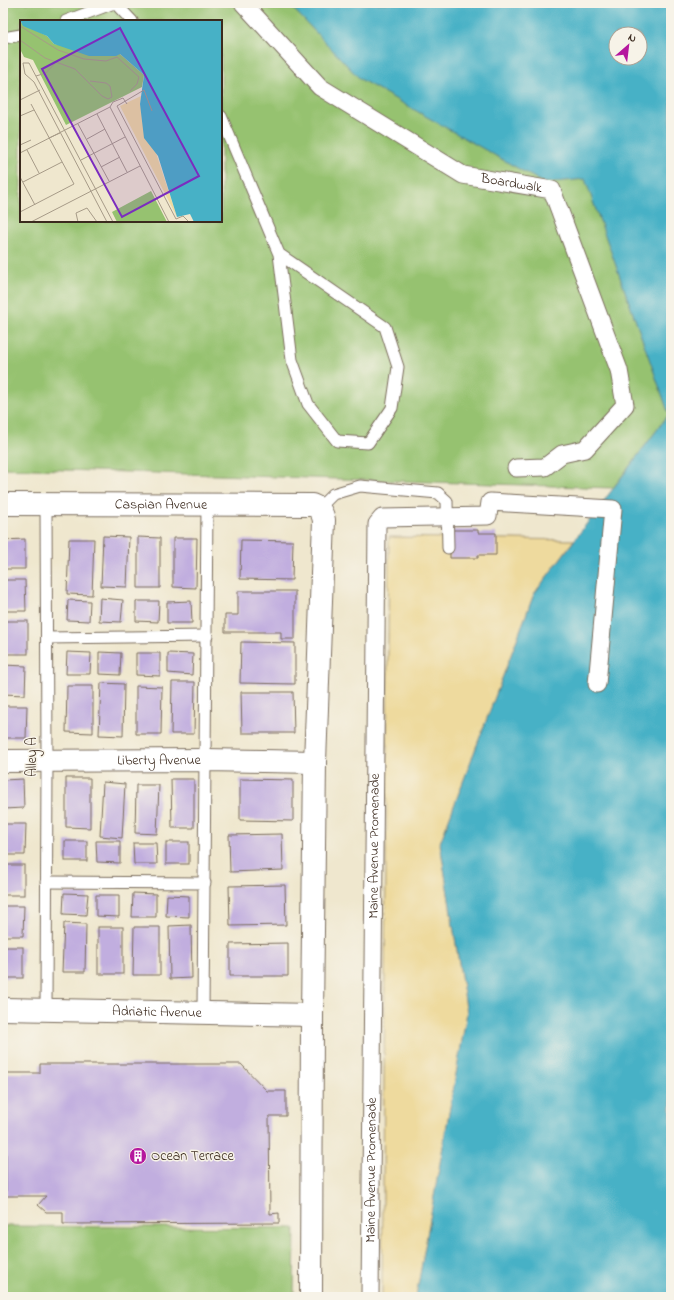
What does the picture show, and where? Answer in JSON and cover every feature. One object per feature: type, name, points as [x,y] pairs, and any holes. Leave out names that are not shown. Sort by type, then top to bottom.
[{"type":"street","name":"Boardwalk","points":[[244,3],[320,87],[463,175],[552,190],[619,370],[625,404],[585,449],[562,454],[545,467],[516,468]]},
{"type":"street","name":"Maine Avenue Promenade","points":[[370,1297],[377,524],[382,518],[488,516],[490,502],[613,509],[597,684]]},
{"type":"street","name":"Caspian Avenue","points":[[3,504],[312,505],[318,508]]},
{"type":"street","points":[[312,1297],[312,1015],[316,762],[324,520],[318,508]]},
{"type":"street","name":"Liberty Avenue","points":[[3,761],[206,760],[316,762]]},
{"type":"street","name":"Adriatic Avenue","points":[[3,1009],[312,1015]]},
{"type":"lane","points":[[69,20],[114,3],[131,20]]},
{"type":"lane","points":[[3,38],[20,35]]},
{"type":"lane","points":[[222,118],[279,254],[292,360],[308,404],[336,441],[368,443],[392,408],[396,381],[398,367],[385,327],[279,254]]},
{"type":"lane","points":[[318,508],[333,494],[360,486],[438,493],[447,501],[448,548]]},
{"type":"lane","points":[[203,1012],[207,504]]},
{"type":"lane","name":"Alley A","points":[[46,505],[46,1010]]},
{"type":"lane","points":[[47,638],[207,636]]},
{"type":"lane","points":[[46,882],[205,883]]},
{"type":"green space","points":[[3,3],[288,3],[360,79],[544,183],[585,179],[669,414],[613,488],[3,468]]},
{"type":"green space","points":[[3,1226],[295,1228],[294,1297],[3,1297]]},
{"type":"sand","points":[[389,537],[574,540],[534,594],[440,843],[467,1013],[416,1297],[382,1297]]},
{"type":"water","points":[[288,3],[671,3],[671,1297],[416,1297],[467,1013],[440,843],[534,594],[669,414],[585,179],[544,183],[360,79]]},
{"type":"building","points":[[450,530],[478,530],[478,533],[496,533],[496,555],[478,555],[478,558],[450,558]]},
{"type":"building","points":[[103,536],[129,537],[127,587],[101,586]]},
{"type":"building","points":[[138,537],[160,538],[160,588],[138,588]]},
{"type":"building","points":[[173,538],[197,538],[196,588],[173,587]]},
{"type":"building","points":[[25,539],[25,569],[3,569],[3,540]]},
{"type":"building","points":[[69,539],[94,539],[92,595],[67,594]]},
{"type":"building","points":[[241,540],[293,541],[292,580],[240,579]]},
{"type":"building","points":[[3,580],[25,580],[26,611],[3,611]]},
{"type":"building","points":[[238,591],[295,591],[295,639],[281,639],[281,632],[225,632],[225,615],[238,615]]},
{"type":"building","points":[[100,598],[123,600],[121,622],[99,621]]},
{"type":"building","points":[[68,600],[90,601],[89,621],[67,620]]},
{"type":"building","points":[[136,601],[159,601],[158,622],[136,621]]},
{"type":"building","points":[[191,601],[192,623],[167,623],[167,602]]},
{"type":"building","points":[[3,621],[28,621],[28,654],[3,654]]},
{"type":"building","points":[[241,642],[295,643],[295,684],[240,683]]},
{"type":"building","points":[[67,652],[91,653],[90,674],[66,674]]},
{"type":"building","points":[[99,652],[121,653],[120,675],[99,674]]},
{"type":"building","points":[[136,653],[160,653],[160,676],[136,675]]},
{"type":"building","points":[[168,653],[193,654],[192,675],[168,673]]},
{"type":"building","points":[[3,665],[26,666],[25,695],[3,694]]},
{"type":"building","points":[[172,682],[195,682],[194,734],[171,734]]},
{"type":"building","points":[[101,683],[124,684],[123,736],[99,735]]},
{"type":"building","points":[[67,686],[93,686],[93,733],[66,732]]},
{"type":"building","points":[[136,686],[162,687],[161,734],[136,734]]},
{"type":"building","points":[[241,692],[293,692],[294,733],[242,733]]},
{"type":"building","points":[[3,706],[27,706],[26,738],[3,738]]},
{"type":"building","points":[[66,778],[90,778],[90,828],[66,827]]},
{"type":"building","points":[[23,779],[24,808],[3,809],[3,780]]},
{"type":"building","points":[[171,779],[194,779],[194,828],[172,828]]},
{"type":"building","points":[[240,779],[293,780],[293,821],[240,820]]},
{"type":"building","points":[[103,782],[125,784],[122,838],[100,836]]},
{"type":"building","points":[[136,785],[159,785],[157,834],[135,833]]},
{"type":"building","points":[[3,824],[26,824],[25,855],[3,855]]},
{"type":"building","points":[[282,834],[283,870],[230,872],[229,835]]},
{"type":"building","points":[[65,841],[87,841],[87,861],[65,861]]},
{"type":"building","points":[[96,841],[120,841],[120,863],[97,862]]},
{"type":"building","points":[[166,842],[189,842],[189,864],[166,864]]},
{"type":"building","points":[[133,843],[156,843],[157,864],[134,864]]},
{"type":"building","points":[[3,865],[24,865],[24,895],[3,895]]},
{"type":"building","points":[[285,885],[286,925],[230,926],[229,886]]},
{"type":"building","points":[[64,893],[88,894],[86,915],[63,914]]},
{"type":"building","points":[[133,893],[156,894],[156,917],[132,917]]},
{"type":"building","points":[[96,895],[119,895],[119,917],[96,916]]},
{"type":"building","points":[[167,895],[189,896],[189,917],[166,916]]},
{"type":"building","points":[[3,906],[24,906],[23,936],[3,936]]},
{"type":"building","points":[[64,923],[86,924],[85,972],[62,972]]},
{"type":"building","points":[[191,925],[192,978],[170,979],[169,926]]},
{"type":"building","points":[[98,927],[123,927],[123,974],[98,974]]},
{"type":"building","points":[[134,927],[160,927],[160,975],[133,975]]},
{"type":"building","points":[[288,943],[288,976],[230,976],[230,944]]},
{"type":"building","points":[[3,947],[23,947],[23,978],[3,978]]},
{"type":"building","name":"Ocean Terrace","points":[[40,1064],[241,1064],[267,1091],[286,1091],[286,1116],[269,1116],[270,1214],[279,1213],[279,1223],[63,1224],[63,1212],[46,1212],[38,1205],[46,1196],[6,1196],[6,1073],[40,1073]]},
{"type":"place","name":"Ocean Terrace","points":[[138,1156]]}]
